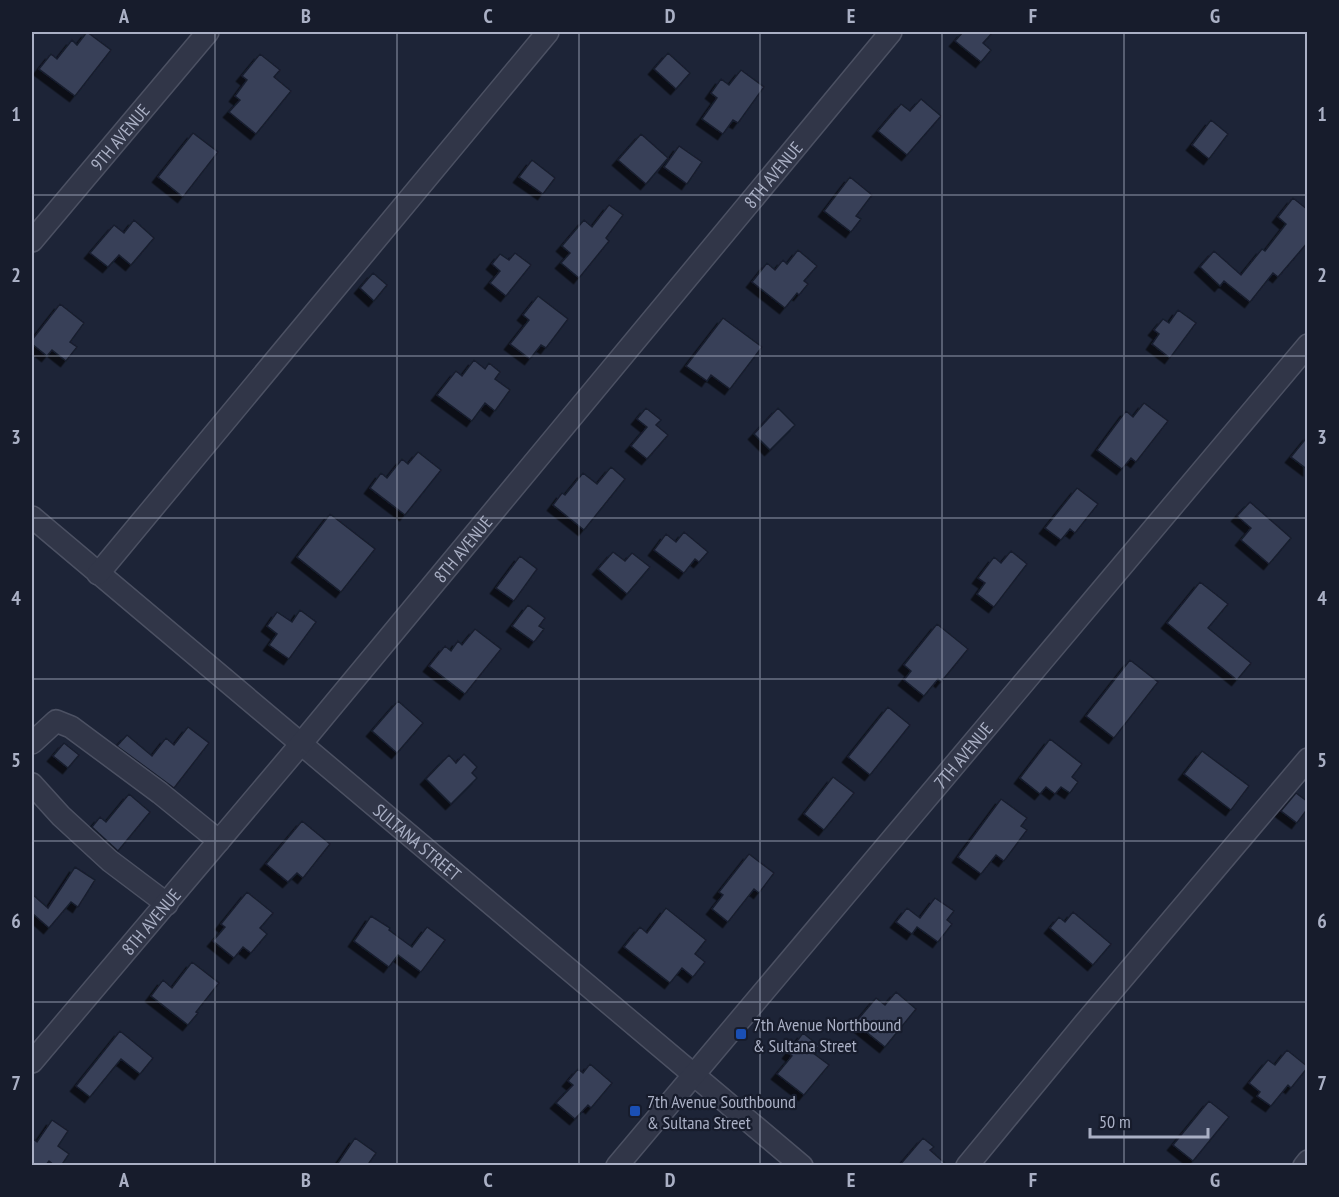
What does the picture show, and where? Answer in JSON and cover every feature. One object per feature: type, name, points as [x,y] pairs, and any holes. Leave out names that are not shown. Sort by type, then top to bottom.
[{"type":"street","name":"9TH AVENUE","points":[[32,241],[208,32]]},
{"type":"street","points":[[98,574],[548,32]]},
{"type":"street","name":"8TH AVENUE","points":[[32,1062],[300,745],[891,32]]},
{"type":"street","name":"7TH AVENUE","points":[[617,1166],[1308,345]]},
{"type":"street","name":"SULTANA STREET","points":[[32,518],[802,1166]]},
{"type":"street","points":[[32,742],[56,721],[71,727],[160,793],[219,841]]},
{"type":"street","points":[[967,1166],[1308,759]]},
{"type":"street","points":[[32,784],[61,816],[110,861],[166,904]]},
{"type":"street","points":[[1304,1166],[1308,1161]]},
{"type":"building","points":[[87,32],[111,50],[75,96],[39,69],[51,54],[57,59],[72,40],[77,45]]},
{"type":"building","points":[[963,32],[993,32],[983,43],[991,50],[981,62],[955,41]]},
{"type":"building","points":[[668,53],[690,73],[676,89],[654,69]]},
{"type":"building","points":[[260,54],[280,70],[274,77],[291,91],[256,134],[229,112],[240,100],[235,96],[247,80],[242,76]]},
{"type":"building","points":[[741,70],[764,87],[738,123],[733,120],[723,134],[702,119],[717,98],[711,93],[721,79],[729,85]]},
{"type":"building","points":[[921,99],[941,116],[907,155],[878,131],[901,104],[910,111]]},
{"type":"building","points":[[1211,120],[1228,134],[1209,159],[1192,145]]},
{"type":"building","points":[[193,133],[218,152],[183,197],[158,177]]},
{"type":"building","points":[[641,134],[668,158],[646,184],[618,160]]},
{"type":"building","points":[[679,146],[702,162],[687,184],[664,167]]},
{"type":"building","points":[[532,160],[555,178],[543,194],[519,177]]},
{"type":"building","points":[[850,177],[872,195],[856,216],[861,219],[851,232],[824,211]]},
{"type":"building","points":[[1293,198],[1308,210],[1308,242],[1278,277],[1273,273],[1250,302],[1224,281],[1220,286],[1200,267],[1214,251],[1241,275],[1262,249],[1265,251],[1286,224],[1278,217]]},
{"type":"building","points":[[609,205],[623,215],[606,238],[609,241],[579,278],[561,263],[570,253],[562,246],[584,220],[592,227]]},
{"type":"building","points":[[134,220],[154,238],[131,265],[119,255],[108,267],[90,253],[114,225],[124,233]]},
{"type":"building","points":[[798,250],[817,266],[804,281],[808,284],[785,308],[752,282],[767,263],[775,270],[783,260],[787,264]]},
{"type":"building","points":[[515,253],[531,265],[506,296],[490,283],[500,271],[492,264],[500,254],[509,260]]},
{"type":"building","points":[[373,273],[387,285],[374,301],[360,288]]},
{"type":"building","points":[[538,296],[568,319],[546,348],[541,345],[530,359],[510,344],[529,320],[523,315]]},
{"type":"building","points":[[60,304],[84,323],[70,342],[77,347],[66,361],[52,350],[47,356],[32,344],[32,340]]},
{"type":"building","points":[[1178,310],[1196,323],[1170,358],[1152,344],[1159,334],[1154,330],[1163,319],[1169,323]]},
{"type":"building","points":[[723,318],[762,347],[730,389],[711,375],[707,381],[686,366]]},
{"type":"building","points":[[474,360],[485,369],[489,363],[500,372],[495,379],[510,390],[495,411],[485,403],[472,421],[437,395],[456,371],[462,376]]},
{"type":"building","points":[[1144,403],[1168,421],[1136,462],[1131,458],[1122,469],[1097,450],[1126,411],[1133,417]]},
{"type":"building","points":[[646,408],[661,420],[656,425],[668,435],[647,459],[631,446],[647,427],[637,419]]},
{"type":"building","points":[[778,408],[795,425],[770,450],[754,434]]},
{"type":"building","points":[[1308,436],[1308,470],[1291,457]]},
{"type":"building","points":[[418,452],[441,470],[405,515],[370,488],[381,473],[387,478],[402,459],[408,464]]},
{"type":"building","points":[[611,467],[625,479],[584,530],[553,505],[562,493],[565,495],[583,473],[597,484]]},
{"type":"building","points":[[1077,488],[1098,504],[1075,533],[1070,529],[1061,540],[1045,528]]},
{"type":"building","points":[[1250,502],[1291,538],[1269,564],[1241,540],[1251,528],[1237,516]]},
{"type":"building","points":[[330,514],[375,549],[341,592],[297,557]]},
{"type":"building","points":[[684,532],[708,552],[699,562],[695,559],[684,573],[654,550],[666,534],[676,542]]},
{"type":"building","points":[[1011,551],[1027,564],[994,607],[977,594],[985,583],[978,578],[994,557],[1001,563]]},
{"type":"building","points":[[613,552],[625,561],[632,553],[650,567],[627,594],[598,569]]},
{"type":"building","points":[[520,556],[537,569],[514,601],[496,588]]},
{"type":"building","points":[[1200,582],[1228,604],[1208,628],[1251,663],[1237,680],[1167,623]]},
{"type":"building","points":[[528,605],[545,618],[539,626],[544,629],[534,642],[512,626]]},
{"type":"building","points":[[300,610],[316,622],[289,659],[269,645],[277,634],[267,626],[277,612],[292,622]]},
{"type":"building","points":[[937,624],[968,649],[941,682],[938,679],[924,696],[904,680],[911,671],[904,665]]},
{"type":"building","points":[[475,629],[501,649],[465,694],[429,666],[445,646],[451,651],[458,641],[462,645]]},
{"type":"building","points":[[1130,660],[1158,682],[1114,738],[1086,716]]},
{"type":"building","points":[[398,701],[423,723],[397,753],[372,731]]},
{"type":"building","points":[[888,707],[910,725],[870,775],[848,757]]},
{"type":"building","points":[[188,727],[209,743],[174,788],[117,746],[127,735],[152,756],[166,738],[174,745]]},
{"type":"building","points":[[1050,739],[1082,764],[1072,777],[1078,782],[1070,793],[1061,787],[1055,794],[1046,787],[1040,794],[1020,778]]},
{"type":"building","points":[[64,743],[79,755],[68,768],[53,756]]},
{"type":"building","points":[[1202,751],[1249,786],[1231,810],[1184,774]]},
{"type":"building","points":[[464,754],[477,767],[472,773],[477,778],[451,804],[426,779],[449,755],[456,763]]},
{"type":"building","points":[[833,777],[854,793],[824,830],[804,814]]},
{"type":"building","points":[[1296,793],[1308,802],[1308,808],[1297,823],[1281,811]]},
{"type":"building","points":[[129,794],[150,812],[118,851],[92,827],[100,817],[106,822]]},
{"type":"building","points":[[1001,799],[1027,818],[1021,826],[1027,830],[1004,861],[996,855],[981,874],[958,857]]},
{"type":"building","points":[[302,821],[330,844],[303,878],[297,873],[288,882],[266,864]]},
{"type":"building","points":[[749,854],[774,873],[759,893],[754,889],[728,922],[712,909],[723,895],[719,892]]},
{"type":"building","points":[[75,867],[95,880],[78,907],[71,902],[49,928],[32,913],[32,894],[48,908]]},
{"type":"building","points":[[247,892],[273,913],[260,928],[267,934],[251,953],[243,947],[234,958],[213,941],[225,927],[221,924]]},
{"type":"building","points":[[935,898],[954,911],[947,920],[952,924],[938,942],[917,927],[912,934],[896,922],[907,908],[920,918]]},
{"type":"building","points":[[666,908],[706,940],[695,954],[705,962],[693,977],[682,968],[670,983],[624,947],[640,927],[647,933]]},
{"type":"building","points":[[1073,912],[1111,944],[1093,965],[1050,928],[1059,917],[1065,922]]},
{"type":"building","points":[[371,916],[390,928],[389,930],[412,947],[427,927],[445,940],[421,972],[398,955],[389,967],[354,941]]},
{"type":"building","points":[[192,962],[219,983],[188,1025],[151,996],[163,980],[172,988]]},
{"type":"building","points":[[896,992],[916,1009],[885,1047],[855,1023],[876,998],[885,1005]]},
{"type":"building","points":[[120,1031],[153,1058],[140,1074],[121,1059],[90,1097],[76,1086]]},
{"type":"building","points":[[803,1033],[819,1046],[813,1053],[829,1065],[804,1095],[777,1074],[792,1056],[788,1053]]},
{"type":"building","points":[[1287,1050],[1308,1067],[1291,1088],[1288,1085],[1271,1106],[1257,1096],[1260,1092],[1249,1083],[1268,1060],[1275,1065]]},
{"type":"building","points":[[590,1064],[612,1083],[591,1108],[588,1105],[575,1119],[556,1103],[573,1085],[568,1081],[578,1069],[583,1073]]},
{"type":"building","points":[[1209,1101],[1229,1117],[1193,1161],[1173,1145]]},
{"type":"building","points":[[52,1120],[68,1131],[58,1146],[69,1154],[61,1166],[55,1166],[49,1161],[45,1166],[32,1166],[32,1138],[37,1142]]},
{"type":"building","points":[[355,1138],[376,1153],[367,1166],[336,1166]]},
{"type":"building","points":[[923,1138],[934,1147],[930,1150],[948,1166],[899,1166]]},
{"type":"place","name":"7th Avenue Northbound & Sultana Street","points":[[741,1034]]},
{"type":"place","name":"7th Avenue Southbound & Sultana Street","points":[[635,1111]]}]
